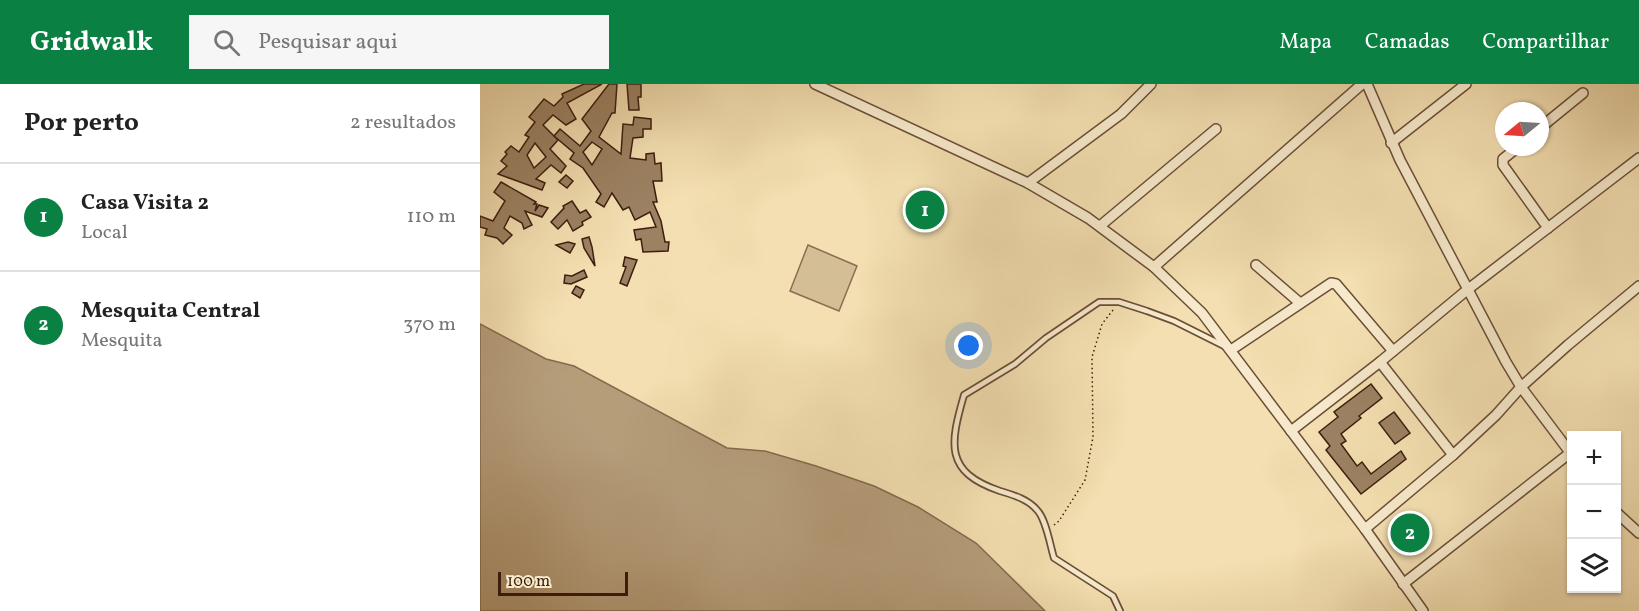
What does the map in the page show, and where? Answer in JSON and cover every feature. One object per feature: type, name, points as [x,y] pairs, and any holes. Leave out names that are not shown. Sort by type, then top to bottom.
[{"type":"street","points":[[815,84],[1028,183],[1100,226],[1155,267],[1202,313],[1231,350],[1365,529],[1423,611]]},
{"type":"street","points":[[1028,183],[1120,114],[1151,84]]},
{"type":"street","points":[[1155,267],[1364,84],[1391,143],[1467,290],[1521,387],[1567,449]]},
{"type":"street","points":[[1391,143],[1466,84]]},
{"type":"street","points":[[1549,121],[1583,93]]},
{"type":"street","points":[[1100,226],[1216,129]]},
{"type":"street","points":[[1507,156],[1503,159],[1503,165],[1548,228]]},
{"type":"street","points":[[1291,431],[1467,290],[1639,158]]},
{"type":"street","points":[[1256,265],[1300,303]]},
{"type":"street","points":[[1231,350],[1327,284],[1336,284],[1393,351]]},
{"type":"street","points":[[1365,529],[1453,455],[1496,415],[1521,387],[1639,286]]},
{"type":"street","points":[[1380,362],[1453,455]]},
{"type":"street","points":[[1403,584],[1567,457]]},
{"type":"street","points":[[1621,516],[1639,533]]},
{"type":"lane","points":[[1120,611],[1113,596],[1054,558],[1043,517],[1031,505],[1018,497],[974,480],[960,465],[956,455],[955,426],[964,395],[1015,364],[1046,338],[1098,302],[1119,302],[1174,321],[1231,350]]},
{"type":"path","points":[[1046,533],[1059,521],[1085,480],[1093,437],[1092,357],[1102,324],[1119,302]]},
{"type":"shaded area","points":[[808,245],[857,266],[839,311],[790,291]]},
{"type":"shaded area","points":[[480,324],[546,359],[574,366],[727,448],[765,451],[816,466],[874,486],[918,507],[976,543],[1045,611],[480,611]]},
{"type":"building","points":[[584,84],[602,84],[567,103],[576,119],[566,125],[553,115],[543,125],[558,140],[550,149],[566,166],[561,173],[551,165],[536,179],[545,183],[542,190],[498,174],[507,166],[501,161],[507,154],[505,152],[511,146],[519,152],[529,137],[525,135],[535,122],[529,117],[544,99],[554,106],[563,97],[562,94]],"holes":[[[535,143],[546,157],[534,168],[527,155]]]},
{"type":"building","points":[[609,84],[617,84],[615,113],[612,113],[599,137],[621,154],[623,124],[633,125],[634,117],[651,119],[651,129],[643,129],[643,137],[633,138],[630,158],[646,160],[646,154],[654,153],[655,164],[661,163],[662,181],[653,181],[657,202],[653,202],[661,221],[665,242],[669,242],[668,251],[643,252],[641,239],[636,240],[634,230],[656,227],[650,212],[635,220],[629,207],[623,210],[612,193],[604,207],[596,202],[601,194],[583,168],[570,159],[574,153],[554,136],[560,129],[580,146],[591,131],[582,119]],"holes":[[[592,142],[602,149],[592,165],[583,152]]]},
{"type":"building","points":[[627,84],[641,84],[641,97],[638,97],[639,110],[629,110]]},
{"type":"building","points":[[566,175],[573,181],[567,188],[559,182]]},
{"type":"building","points":[[501,182],[536,202],[535,211],[539,205],[548,208],[542,217],[525,211],[532,225],[524,229],[522,223],[510,216],[504,228],[512,235],[503,244],[497,238],[485,235],[487,229],[480,227],[480,216],[493,221],[505,201],[494,192]]},
{"type":"building","points":[[933,197],[938,216],[917,222],[911,203]]},
{"type":"building","points":[[572,201],[580,213],[586,210],[591,217],[573,231],[567,220],[558,229],[551,222],[564,208],[563,206]]},
{"type":"building","points":[[589,237],[595,266],[584,248],[582,239]]},
{"type":"building","points":[[568,242],[575,244],[570,253],[556,245]]},
{"type":"building","points":[[625,257],[637,260],[627,286],[620,283],[626,267],[623,266]]},
{"type":"building","points":[[584,270],[587,277],[571,284],[564,283],[565,275],[572,276]]},
{"type":"building","points":[[576,286],[584,290],[580,298],[572,293]]},
{"type":"building","points":[[1371,384],[1382,398],[1341,434],[1346,441],[1341,444],[1357,466],[1362,462],[1371,474],[1401,451],[1406,459],[1361,494],[1326,450],[1330,446],[1319,432],[1338,417],[1334,412]]},
{"type":"building","points":[[1394,412],[1410,433],[1395,444],[1379,423]]},
{"type":"place","name":"Casa Visita 2","points":[[925,210]]},
{"type":"place","name":"Mesquita Central","points":[[1410,533]]}]
